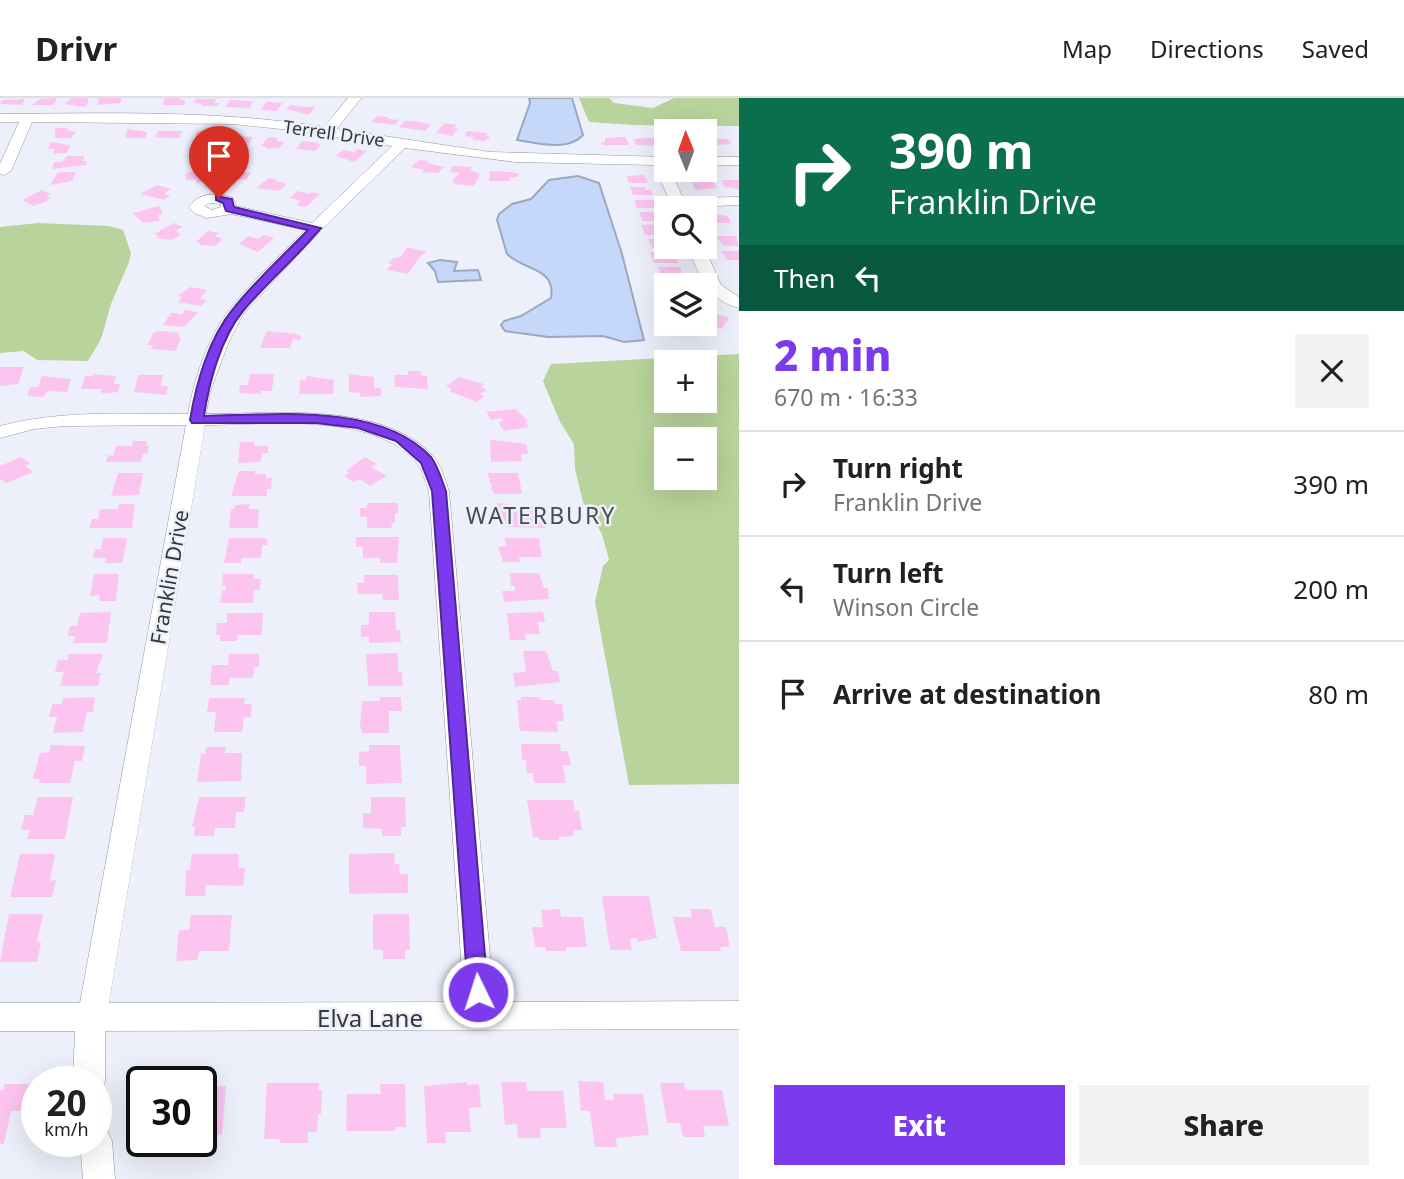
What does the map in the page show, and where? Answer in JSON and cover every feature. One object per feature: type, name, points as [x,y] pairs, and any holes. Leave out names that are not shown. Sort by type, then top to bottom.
[{"type":"street","points":[[328,131],[355,98]]},
{"type":"street","name":"Terrell Drive","points":[[0,118],[208,119],[328,131],[522,159],[654,161]]},
{"type":"street","points":[[1,176],[27,118]]},
{"type":"street","name":"Franklin Drive","points":[[89,1066],[92,1017],[201,392],[219,344],[236,312],[315,228],[403,143]]},
{"type":"street","points":[[718,161],[739,161]]},
{"type":"street","points":[[717,202],[739,201]]},
{"type":"street","points":[[229,209],[315,228]]},
{"type":"street","points":[[701,259],[714,290],[724,299],[739,303]]},
{"type":"street","points":[[0,432],[33,423],[64,419],[316,419],[360,425],[401,438],[427,461],[439,491],[480,1017]]},
{"type":"street","name":"Elva Lane","points":[[0,1017],[739,1015]]},
{"type":"street","points":[[97,1157],[99,1179]]},
{"type":"green space","points":[[579,98],[609,98],[614,103],[653,108],[674,98],[739,98],[739,126],[718,126],[718,119],[654,119],[654,125],[589,122]]},
{"type":"green space","points":[[38,223],[109,226],[123,230],[131,253],[129,262],[111,304],[101,339],[88,361],[37,360],[24,351],[0,353],[0,227]]},
{"type":"green space","points":[[739,354],[739,784],[629,785],[595,602],[603,566],[609,560],[602,534],[583,502],[575,469],[574,444],[560,422],[543,381],[551,364],[654,359],[654,413],[717,413],[717,355]]},
{"type":"water","points":[[529,98],[572,98],[583,135],[561,145],[517,140],[530,103]]},
{"type":"water","points":[[578,176],[599,183],[622,254],[644,340],[624,342],[603,336],[548,337],[505,331],[501,325],[551,298],[551,288],[544,275],[507,254],[497,220],[499,214],[512,204],[531,199],[549,180]]},
{"type":"water","points":[[440,260],[457,262],[454,271],[478,270],[481,280],[438,282],[435,271],[428,263]]},
{"type":"building","points":[[57,98],[54,105],[32,105],[40,99]]},
{"type":"building","points":[[72,98],[89,98],[86,107],[64,104]]},
{"type":"building","points":[[99,98],[122,98],[120,103],[97,105]]},
{"type":"building","points":[[165,98],[186,101],[184,105],[162,105]]},
{"type":"building","points":[[25,99],[22,105],[0,104],[2,100]]},
{"type":"building","points":[[196,99],[216,99],[214,103],[219,103],[218,106],[201,106],[203,104],[194,103]]},
{"type":"building","points":[[230,100],[253,101],[250,108],[225,107]]},
{"type":"building","points":[[267,101],[282,103],[277,111],[261,110]]},
{"type":"building","points":[[290,105],[315,107],[310,114],[305,114],[287,109]]},
{"type":"building","points":[[377,116],[399,120],[395,125],[371,122]]},
{"type":"building","points":[[405,121],[431,124],[425,131],[399,127]]},
{"type":"building","points":[[444,123],[457,125],[454,128],[458,129],[452,136],[436,133]]},
{"type":"building","points":[[55,128],[68,128],[67,130],[76,132],[71,138],[55,138]]},
{"type":"building","points":[[127,129],[147,132],[145,138],[126,138]]},
{"type":"building","points":[[158,131],[182,131],[179,138],[170,138],[155,137]]},
{"type":"building","points":[[197,131],[213,132],[212,135],[220,136],[217,142],[203,143],[198,141],[200,136],[195,136]]},
{"type":"building","points":[[467,131],[488,133],[486,136],[491,137],[484,141],[472,139],[474,137],[465,136]]},
{"type":"building","points":[[232,133],[253,137],[249,143],[226,144]]},
{"type":"building","points":[[268,137],[284,142],[280,148],[266,149],[267,147],[261,146]]},
{"type":"building","points":[[626,137],[629,145],[602,145],[601,142],[605,142],[605,138]]},
{"type":"building","points":[[654,138],[654,146],[636,145],[634,139]]},
{"type":"building","points":[[718,139],[728,139],[731,144],[718,145]]},
{"type":"building","points":[[302,141],[321,144],[315,151],[296,149]]},
{"type":"building","points":[[51,142],[70,145],[67,153],[53,154],[54,149],[48,149]]},
{"type":"building","points":[[357,149],[367,151],[354,162],[336,156],[343,150],[354,152]]},
{"type":"building","points":[[67,156],[84,156],[86,165],[52,169],[54,162],[62,162]]},
{"type":"building","points":[[419,160],[444,167],[438,173],[422,172],[424,170],[411,167]]},
{"type":"building","points":[[453,166],[472,167],[470,170],[480,174],[474,186],[455,184],[452,180],[460,173],[450,172]]},
{"type":"building","points":[[199,170],[206,172],[207,177],[214,177],[215,181],[197,183],[196,180],[186,180],[185,173]]},
{"type":"building","points":[[232,171],[251,173],[247,179],[225,181]]},
{"type":"building","points":[[490,171],[519,174],[518,177],[510,177],[509,181],[489,181]]},
{"type":"building","points":[[58,172],[76,172],[72,181],[50,185]]},
{"type":"building","points":[[644,175],[648,183],[629,183],[626,176]]},
{"type":"building","points":[[269,178],[287,184],[279,191],[256,188]]},
{"type":"building","points":[[721,180],[739,180],[739,189],[724,187]]},
{"type":"building","points":[[692,182],[714,182],[717,188],[695,190]]},
{"type":"building","points":[[157,185],[171,189],[164,194],[170,195],[164,200],[140,194]]},
{"type":"building","points":[[630,187],[645,187],[646,190],[651,190],[653,195],[633,195]]},
{"type":"building","points":[[42,190],[51,194],[46,196],[50,198],[46,200],[48,201],[33,206],[22,200]]},
{"type":"building","points":[[297,191],[320,194],[306,207],[296,205],[301,201],[290,198]]},
{"type":"building","points":[[634,200],[654,200],[654,208],[637,208]]},
{"type":"building","points":[[159,206],[163,214],[158,215],[160,221],[143,223],[133,213]]},
{"type":"building","points":[[639,212],[654,212],[654,221],[642,221]]},
{"type":"building","points":[[717,215],[728,216],[731,223],[717,223]]},
{"type":"building","points":[[174,223],[183,227],[176,230],[181,235],[171,240],[155,238],[159,236],[154,234]]},
{"type":"building","points":[[654,224],[654,235],[645,235],[641,225]]},
{"type":"building","points":[[208,231],[219,233],[215,236],[223,239],[215,246],[199,245],[201,243],[196,242]]},
{"type":"building","points":[[264,235],[274,238],[258,252],[239,244],[248,236],[259,239]]},
{"type":"building","points":[[717,236],[736,236],[739,246],[724,246]]},
{"type":"building","points":[[648,239],[654,239],[652,248]]},
{"type":"building","points":[[407,247],[427,252],[421,255],[408,274],[387,270],[392,264],[388,263],[401,257]]},
{"type":"building","points":[[721,251],[739,251],[739,260],[727,260]]},
{"type":"building","points":[[650,252],[654,252],[654,259],[677,259],[678,263],[654,263]]},
{"type":"building","points":[[658,267],[680,267],[682,273],[660,273]]},
{"type":"building","points":[[190,287],[207,290],[200,299],[207,300],[201,306],[178,302],[182,297],[178,296]]},
{"type":"building","points":[[185,310],[198,312],[184,327],[163,325],[171,313],[182,314]]},
{"type":"building","points":[[717,314],[729,318],[721,329],[717,328]]},
{"type":"building","points":[[267,331],[301,336],[300,340],[293,339],[290,348],[260,348]]},
{"type":"building","points":[[154,332],[179,333],[178,337],[181,337],[176,351],[151,349],[153,345],[147,345]]},
{"type":"building","points":[[0,367],[24,367],[18,384],[0,386]]},
{"type":"building","points":[[408,371],[420,371],[422,376],[427,376],[428,389],[395,387],[394,375],[408,375]]},
{"type":"building","points":[[250,374],[274,374],[272,391],[261,391],[261,394],[239,393],[240,385],[248,385]]},
{"type":"building","points":[[349,374],[374,377],[374,388],[381,388],[381,396],[360,397],[360,393],[349,392]]},
{"type":"building","points":[[138,375],[163,375],[161,386],[168,386],[166,395],[134,392]]},
{"type":"building","points":[[42,376],[71,379],[67,392],[47,391],[44,397],[27,396],[30,387],[38,387]]},
{"type":"building","points":[[85,376],[116,376],[114,384],[120,384],[118,392],[101,394],[102,389],[81,389]]},
{"type":"building","points":[[307,376],[334,380],[333,394],[299,394],[300,380],[305,381]]},
{"type":"building","points":[[459,377],[484,384],[481,387],[487,390],[480,394],[485,396],[477,402],[449,391],[452,389],[446,386]]},
{"type":"building","points":[[516,409],[528,421],[525,422],[529,427],[504,431],[498,422],[503,421],[501,418],[491,420],[486,412]]},
{"type":"building","points":[[133,441],[147,441],[146,446],[149,446],[141,462],[106,462],[108,455],[113,456],[116,446],[132,446]]},
{"type":"building","points":[[490,441],[526,444],[528,454],[521,454],[522,461],[491,462]]},
{"type":"building","points":[[240,442],[268,446],[268,453],[262,453],[261,462],[238,463]]},
{"type":"building","points":[[21,457],[30,463],[25,466],[34,472],[6,483],[0,479],[0,466]]},
{"type":"building","points":[[365,457],[376,464],[371,467],[387,476],[370,486],[359,479],[354,482],[344,476],[349,473],[346,471]]},
{"type":"building","points":[[239,471],[255,471],[255,474],[266,474],[266,478],[272,478],[267,496],[231,496]]},
{"type":"building","points":[[118,473],[143,473],[139,495],[111,496]]},
{"type":"building","points":[[488,473],[518,473],[522,494],[494,494]]},
{"type":"building","points":[[368,503],[398,503],[398,513],[395,513],[395,523],[391,523],[392,528],[367,528],[367,517],[360,517],[360,508],[366,508]]},
{"type":"building","points":[[496,503],[511,504],[512,508],[536,508],[538,521],[544,521],[545,528],[507,527],[504,519],[495,519]]},
{"type":"building","points":[[119,504],[135,504],[132,528],[89,528],[92,519],[98,519],[100,509],[118,509]]},
{"type":"building","points":[[250,504],[249,509],[259,509],[258,528],[229,528],[231,509],[234,509],[235,505]]},
{"type":"building","points":[[356,537],[399,537],[397,563],[380,563],[380,558],[363,558],[363,547],[356,547]]},
{"type":"building","points":[[103,538],[127,538],[122,563],[105,563],[106,558],[93,558],[95,549],[101,549]]},
{"type":"building","points":[[229,538],[268,540],[267,545],[262,545],[261,558],[241,558],[241,563],[224,563]]},
{"type":"building","points":[[505,538],[539,538],[542,557],[519,557],[520,562],[503,562],[498,547],[506,546]]},
{"type":"building","points":[[510,573],[539,573],[544,588],[548,588],[549,599],[504,602],[502,591],[515,591],[515,586],[511,586]]},
{"type":"building","points":[[94,574],[119,574],[116,601],[99,601],[100,595],[90,596]]},
{"type":"building","points":[[223,574],[254,574],[254,579],[261,579],[260,590],[254,590],[253,603],[220,603],[222,591],[225,591],[226,586],[222,586]]},
{"type":"building","points":[[364,575],[398,575],[399,600],[383,600],[382,594],[358,594],[357,583],[364,583]]},
{"type":"building","points":[[111,612],[107,643],[73,643],[75,636],[68,636],[70,626],[77,626],[80,613]]},
{"type":"building","points":[[369,612],[395,612],[396,630],[400,630],[401,642],[369,643],[369,637],[361,637],[361,625],[369,625]]},
{"type":"building","points":[[543,612],[545,622],[538,622],[540,634],[525,634],[526,640],[510,640],[507,613]]},
{"type":"building","points":[[227,613],[263,613],[262,635],[237,635],[237,641],[220,641],[220,635],[216,635],[217,623],[227,623]]},
{"type":"building","points":[[523,651],[546,651],[553,671],[558,671],[560,682],[515,687],[513,673],[526,672]]},
{"type":"building","points":[[398,653],[398,672],[402,672],[403,686],[368,686],[366,654]]},
{"type":"building","points":[[69,654],[103,654],[96,673],[101,673],[98,686],[60,686],[64,672],[55,672],[58,660],[67,660]]},
{"type":"building","points":[[229,654],[259,654],[259,667],[254,667],[253,678],[229,678],[229,685],[210,685],[212,665],[228,665]]},
{"type":"building","points":[[95,697],[93,712],[87,712],[83,732],[53,733],[57,717],[49,717],[52,704],[62,704],[63,698]]},
{"type":"building","points":[[380,697],[401,697],[402,711],[389,711],[389,733],[362,733],[362,701],[380,701]]},
{"type":"building","points":[[521,697],[539,697],[540,700],[554,700],[555,704],[562,704],[564,721],[557,721],[558,732],[520,731],[517,700],[521,700]]},
{"type":"building","points":[[209,698],[245,698],[244,704],[252,704],[251,717],[244,717],[242,732],[214,732],[216,712],[207,712]]},
{"type":"building","points":[[521,744],[560,744],[561,751],[568,751],[571,765],[563,765],[566,783],[534,783],[533,773],[527,773],[526,760],[522,760]]},
{"type":"building","points":[[51,745],[85,746],[82,761],[75,761],[70,783],[39,783],[40,779],[33,779],[40,753],[49,752]]},
{"type":"building","points":[[369,745],[400,745],[402,783],[366,784],[366,766],[359,766],[359,752],[369,751]]},
{"type":"building","points":[[206,747],[226,747],[225,753],[242,753],[241,781],[197,782],[201,754],[205,754]]},
{"type":"building","points":[[38,797],[73,797],[65,839],[27,839],[30,830],[21,830],[25,815],[33,815]]},
{"type":"building","points":[[199,797],[246,797],[244,812],[236,812],[235,828],[215,828],[214,836],[194,836],[195,827],[192,827]]},
{"type":"building","points":[[371,797],[405,797],[406,827],[401,827],[401,836],[382,836],[382,829],[363,828],[363,813],[371,813]]},
{"type":"building","points":[[527,800],[573,800],[575,811],[579,811],[582,830],[573,830],[574,836],[559,837],[559,840],[539,840],[539,837],[533,837]]},
{"type":"building","points":[[394,853],[400,874],[408,874],[408,893],[349,894],[349,854]]},
{"type":"building","points":[[20,854],[55,854],[50,881],[56,880],[52,897],[10,897]]},
{"type":"building","points":[[192,854],[239,854],[238,868],[245,868],[243,886],[206,885],[205,896],[185,896],[186,870],[190,870]]},
{"type":"building","points":[[602,896],[649,896],[657,938],[637,942],[637,938],[630,939],[632,950],[610,950]]},
{"type":"building","points":[[560,909],[561,917],[583,917],[587,947],[546,951],[546,947],[535,947],[532,927],[543,927],[541,910]]},
{"type":"building","points":[[690,909],[711,909],[715,927],[726,927],[730,947],[720,947],[721,951],[681,951],[673,917],[692,917]]},
{"type":"building","points":[[9,914],[43,914],[37,942],[41,942],[37,962],[0,962]]},
{"type":"building","points":[[373,914],[409,914],[410,950],[405,950],[405,959],[383,959],[383,950],[373,950]]},
{"type":"building","points":[[191,915],[232,915],[229,951],[199,951],[197,960],[176,961],[179,930],[189,930]]},
{"type":"building","points":[[578,1081],[603,1082],[605,1100],[614,1100],[613,1094],[643,1094],[649,1135],[616,1138],[617,1147],[595,1147],[590,1111],[581,1111]]},
{"type":"building","points":[[467,1082],[467,1085],[479,1084],[481,1107],[469,1108],[471,1132],[445,1132],[446,1143],[427,1143],[424,1086]]},
{"type":"building","points":[[501,1082],[526,1082],[527,1091],[563,1091],[567,1128],[540,1128],[541,1138],[518,1138],[517,1124],[505,1125]]},
{"type":"building","points":[[267,1083],[319,1083],[318,1090],[322,1090],[321,1114],[318,1114],[317,1132],[308,1132],[308,1143],[280,1143],[280,1139],[264,1139]]},
{"type":"building","points":[[660,1083],[684,1083],[685,1090],[722,1090],[729,1126],[703,1126],[705,1137],[683,1137],[680,1123],[667,1123]]},
{"type":"building","points":[[5,1084],[21,1084],[21,1111],[11,1111],[4,1144],[0,1144],[0,1090],[3,1090]]},
{"type":"building","points":[[380,1084],[405,1084],[406,1127],[396,1127],[395,1131],[346,1131],[347,1094],[381,1094]]},
{"type":"building","points":[[217,1086],[226,1086],[222,1134],[217,1135]]},
{"type":"district","name":"WATERBURY","points":[[541,515]]},
{"type":"route","points":[[219,198],[228,201],[231,206],[229,209],[315,228],[236,312],[219,344],[201,392],[197,420],[316,419],[360,425],[401,438],[427,461],[439,491],[478,992]]}]
